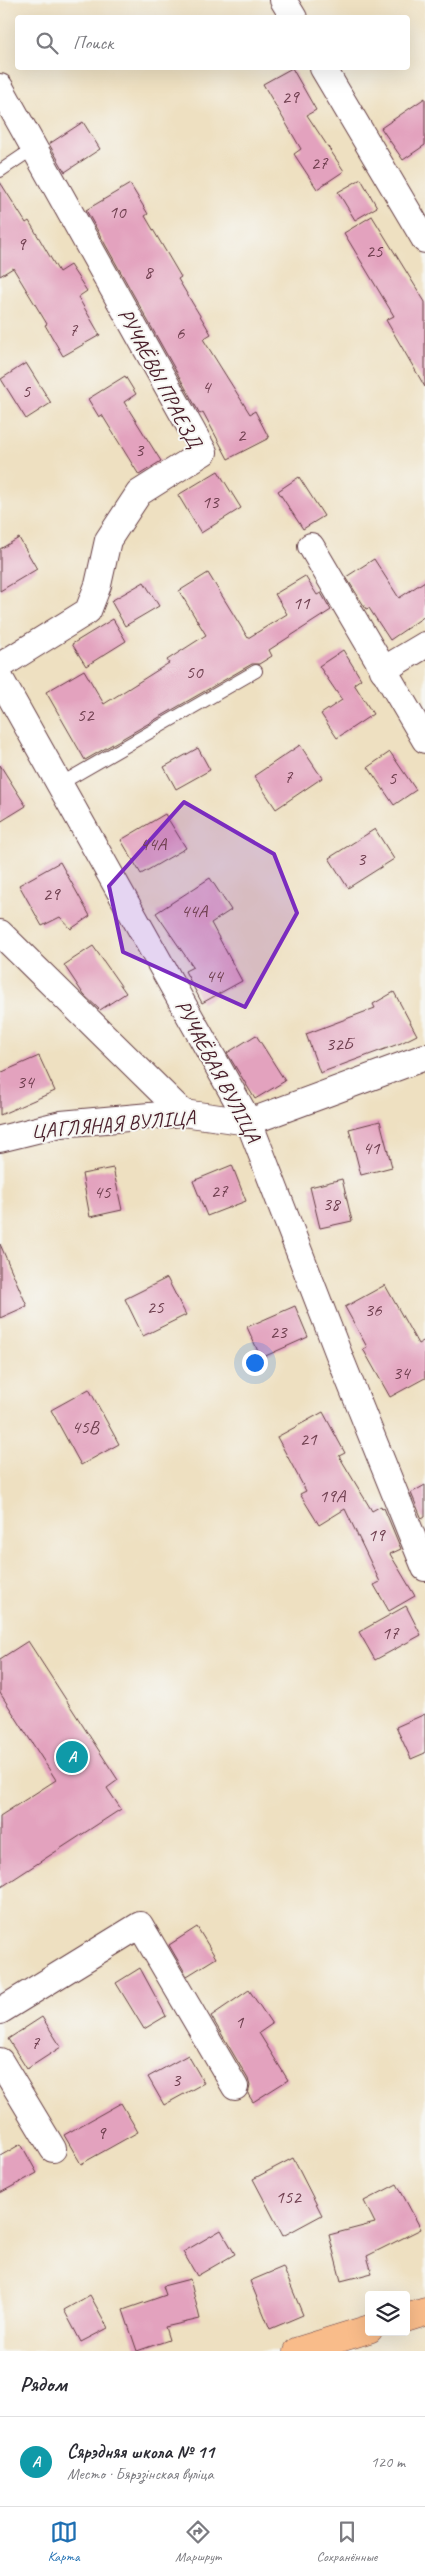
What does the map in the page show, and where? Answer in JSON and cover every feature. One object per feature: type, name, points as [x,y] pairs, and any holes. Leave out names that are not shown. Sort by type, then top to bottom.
[{"type":"main road","points":[[410,2317],[425,2312]]},
{"type":"main road","points":[[298,2351],[365,2330]]},
{"type":"street","points":[[283,0],[292,15]]},
{"type":"street","points":[[324,70],[425,240]]},
{"type":"street","name":"РУЧАЁВЫ ПРАЕЗД","points":[[0,87],[204,452],[139,493],[108,540],[98,585],[88,611],[0,666]]},
{"type":"street","points":[[311,546],[425,740]]},
{"type":"street","points":[[384,670],[425,645]]},
{"type":"street","name":"РУЧАЁВАЯ ВУЛІЦА","points":[[0,678],[249,1122],[341,1360],[425,1568]]},
{"type":"street","points":[[4,943],[183,1113]]},
{"type":"street","name":"ЦАГЛЯНАЯ ВУЛІЦА","points":[[0,1138],[60,1124],[183,1113],[249,1122],[425,1057]]},
{"type":"street","points":[[0,2011],[140,1924],[235,2086]]},
{"type":"street","points":[[0,2062],[53,2149]]},
{"type":"lane","points":[[0,171],[34,148]]},
{"type":"lane","points":[[60,784],[256,671]]},
{"type":"highlighted area","points":[[184,802],[274,854],[297,913],[245,1007],[123,952],[109,886]]},
{"type":"building","points":[[288,70],[293,70],[316,110],[307,115],[344,171],[317,189],[294,154],[301,149],[263,84]]},
{"type":"building","points":[[425,98],[425,145],[403,160],[381,128]]},
{"type":"building","points":[[83,122],[100,149],[65,172],[49,144]]},
{"type":"building","points":[[361,179],[377,207],[355,220],[338,192]]},
{"type":"building","points":[[0,182],[26,223],[29,221],[59,272],[70,265],[87,291],[78,297],[100,335],[63,356],[45,325],[47,324],[13,268],[0,276]]},
{"type":"building","points":[[130,184],[148,214],[145,216],[181,277],[178,279],[211,334],[203,339],[250,414],[255,411],[269,438],[228,459],[203,412],[200,414],[86,210]]},
{"type":"building","points":[[372,216],[425,302],[425,387],[386,320],[394,316],[344,233]]},
{"type":"building","points":[[26,363],[51,403],[26,419],[1,379]]},
{"type":"building","points":[[125,376],[136,394],[124,402],[161,461],[139,475],[102,415],[99,417],[88,399]]},
{"type":"building","points":[[218,471],[241,508],[201,533],[178,495]]},
{"type":"building","points":[[299,477],[324,516],[303,529],[278,491]]},
{"type":"building","points":[[19,538],[37,569],[0,591],[0,549]]},
{"type":"building","points":[[374,559],[399,598],[425,581],[425,616],[390,640],[369,608],[366,609],[346,577]]},
{"type":"building","points":[[208,573],[248,638],[287,614],[275,594],[305,576],[317,595],[321,593],[331,610],[269,650],[272,656],[259,664],[252,664],[85,760],[46,692],[84,670],[104,704],[169,663],[167,660],[206,635],[179,591]]},
{"type":"building","points":[[144,582],[159,606],[125,626],[111,601]]},
{"type":"building","points":[[113,619],[126,641],[86,666],[72,644]]},
{"type":"building","points":[[343,650],[361,679],[354,684],[373,714],[337,738],[321,714],[342,700],[319,666]]},
{"type":"building","points":[[300,745],[322,778],[276,809],[254,776]]},
{"type":"building","points":[[198,748],[210,770],[176,789],[164,767]]},
{"type":"building","points":[[390,752],[416,790],[394,805],[368,767]]},
{"type":"building","points":[[0,765],[26,806],[0,822]]},
{"type":"building","points":[[165,814],[186,848],[141,874],[121,840]]},
{"type":"building","points":[[375,829],[394,859],[348,888],[329,858]]},
{"type":"building","points":[[60,862],[90,916],[71,929],[60,917],[42,926],[19,885]]},
{"type":"building","points":[[210,878],[231,910],[211,923],[242,981],[202,1003],[185,971],[193,967],[156,913]]},
{"type":"building","points":[[93,946],[126,993],[100,1010],[84,995],[64,965]]},
{"type":"building","points":[[394,992],[417,1035],[401,1043],[320,1073],[306,1034],[375,1008],[373,1004]]},
{"type":"building","points":[[256,1035],[285,1081],[255,1099],[227,1053]]},
{"type":"building","points":[[39,1056],[55,1091],[0,1115],[0,1073]]},
{"type":"building","points":[[380,1121],[392,1167],[361,1175],[349,1129]]},
{"type":"building","points":[[232,1165],[246,1201],[207,1216],[193,1181]]},
{"type":"building","points":[[113,1168],[122,1210],[90,1217],[82,1174]]},
{"type":"building","points":[[342,1179],[352,1221],[320,1228],[310,1187]]},
{"type":"building","points":[[0,1244],[27,1306],[0,1318]]},
{"type":"building","points":[[167,1278],[186,1315],[143,1336],[125,1299]]},
{"type":"building","points":[[385,1285],[418,1344],[425,1340],[425,1378],[390,1397],[363,1349],[367,1347],[345,1307]]},
{"type":"building","points":[[295,1306],[308,1337],[261,1358],[247,1327]]},
{"type":"building","points":[[89,1389],[119,1444],[81,1465],[51,1410]]},
{"type":"building","points":[[323,1412],[345,1453],[339,1456],[372,1511],[381,1506],[382,1509],[384,1508],[401,1549],[390,1554],[415,1596],[389,1611],[374,1585],[380,1582],[345,1509],[319,1525],[300,1494],[306,1491],[277,1437]]},
{"type":"building","points":[[425,1485],[425,1517],[422,1519],[411,1493]]},
{"type":"building","points":[[406,1606],[421,1635],[375,1660],[359,1632]]},
{"type":"building","points":[[28,1641],[118,1780],[107,1788],[121,1809],[0,1888],[0,1816],[56,1780],[0,1693],[0,1659]]},
{"type":"building","points":[[425,1714],[425,1753],[411,1759],[396,1727]]},
{"type":"building","points":[[197,1927],[216,1958],[187,1976],[169,1945]]},
{"type":"building","points":[[140,1968],[166,2016],[144,2029],[116,1983]]},
{"type":"building","points":[[249,1990],[272,2024],[259,2033],[288,2080],[253,2102],[248,2094],[250,2086],[248,2079],[211,2016]]},
{"type":"building","points":[[42,2017],[61,2047],[27,2069],[8,2039]]},
{"type":"building","points":[[188,2055],[204,2083],[164,2105],[148,2077]]},
{"type":"building","points":[[121,2103],[138,2132],[81,2164],[64,2135]]},
{"type":"building","points":[[21,2144],[37,2173],[0,2193],[0,2156]]},
{"type":"building","points":[[293,2158],[322,2215],[283,2236],[253,2179]]},
{"type":"building","points":[[397,2184],[421,2229],[367,2256],[372,2273],[341,2281],[329,2235],[375,2223],[364,2201]]},
{"type":"building","points":[[221,2230],[235,2254],[197,2276],[183,2252]]},
{"type":"building","points":[[283,2267],[303,2315],[270,2329],[250,2281]]},
{"type":"building","points":[[190,2279],[200,2319],[165,2327],[169,2340],[137,2351],[123,2310],[166,2295],[163,2286]]},
{"type":"building","points":[[90,2295],[108,2328],[81,2342],[64,2310]]},
{"type":"place","name":"Сярэдняя школа № 11","points":[[72,1757]]}]
